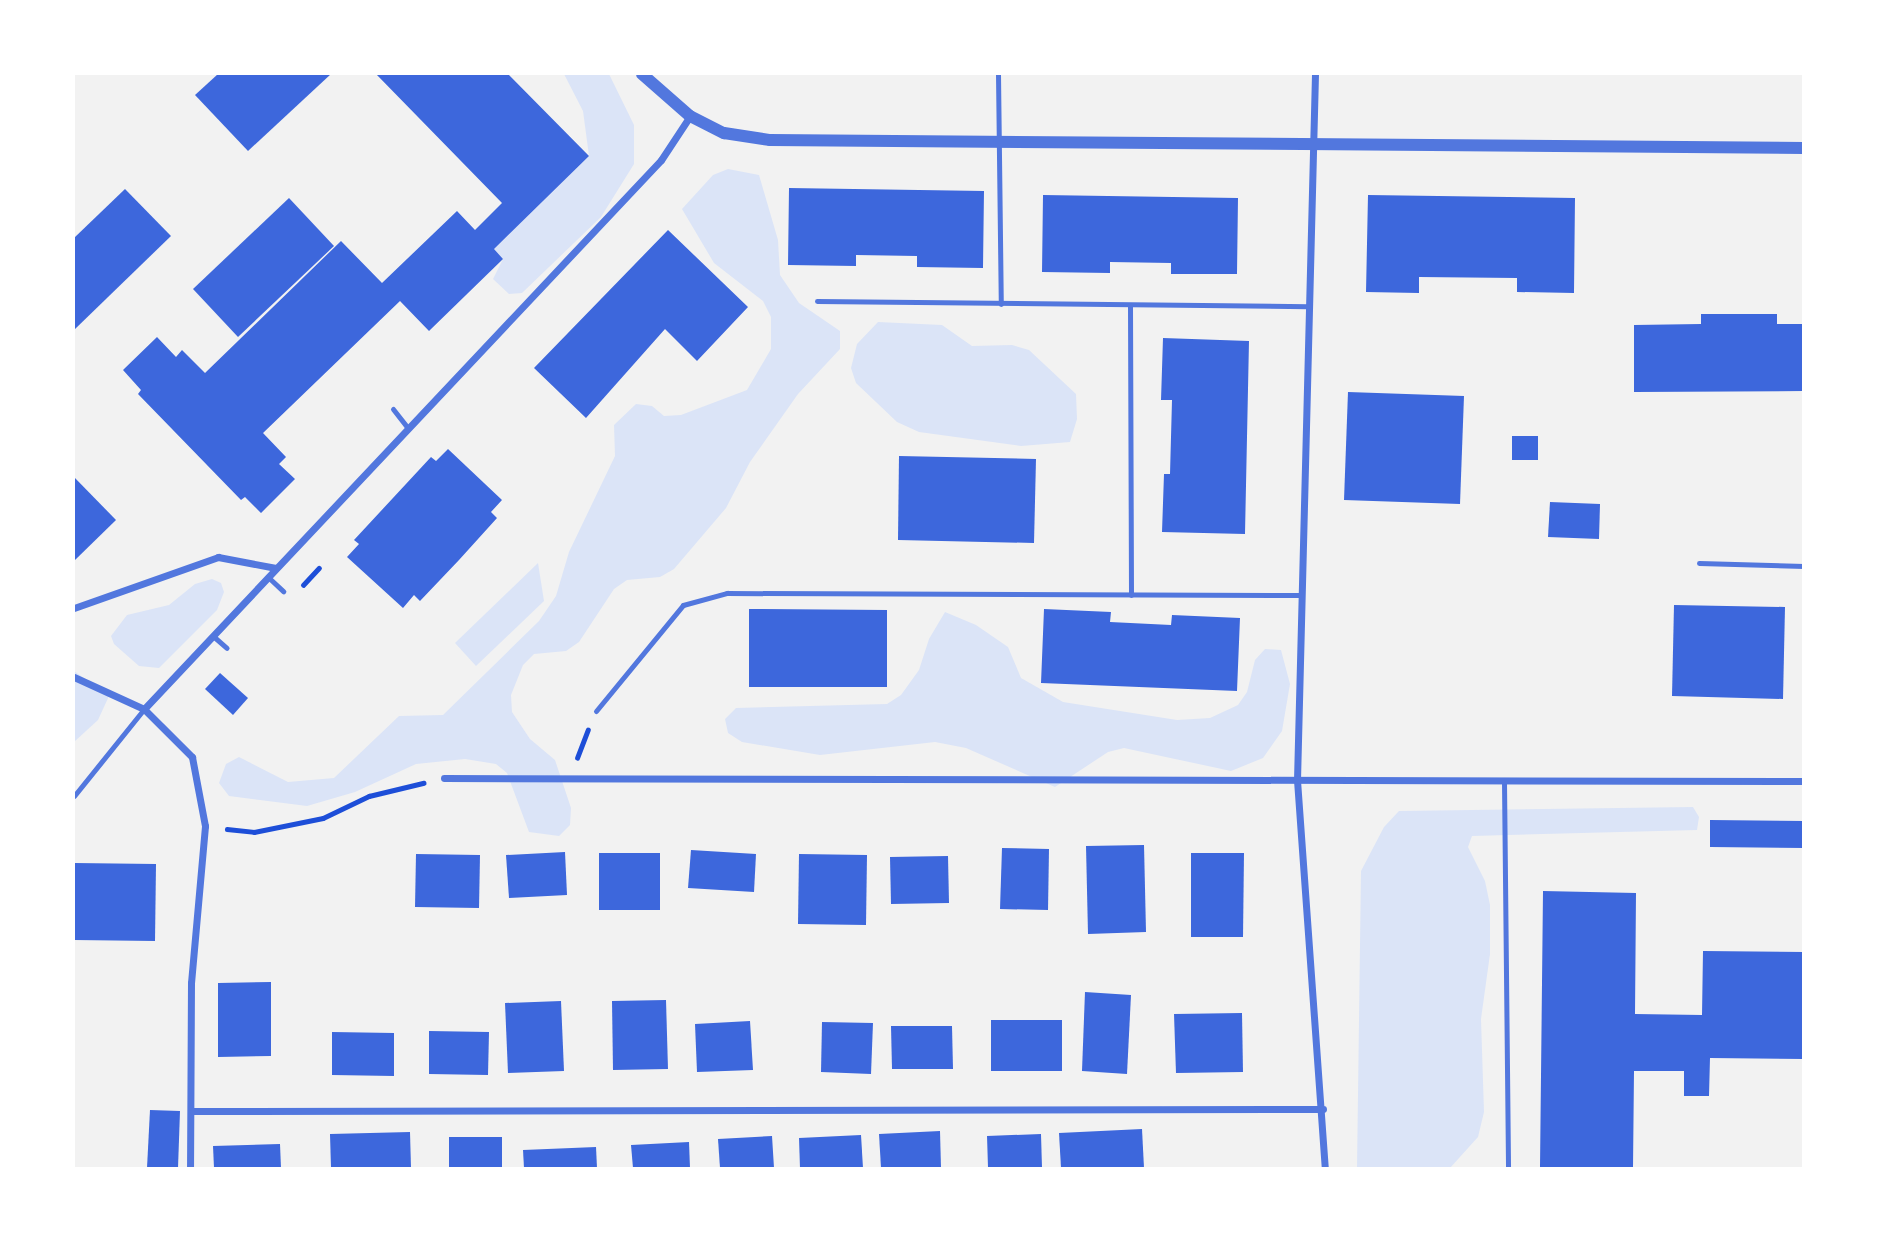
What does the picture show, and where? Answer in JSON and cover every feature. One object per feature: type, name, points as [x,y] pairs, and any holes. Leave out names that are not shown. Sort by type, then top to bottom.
[{"type":"street","points":[[642,74],[690,116],[724,133],[770,140],[999,144],[1804,148]]},
{"type":"street","points":[[1315,74],[1316,144],[1308,306],[1297,780],[1323,1109],[1325,1168]]},
{"type":"street","points":[[144,709],[661,160],[690,116]]},
{"type":"street","points":[[74,608],[218,557],[276,568]]},
{"type":"street","points":[[74,677],[144,709],[192,757],[205,826],[191,984],[190,1168]]},
{"type":"street","points":[[444,778],[1804,781]]},
{"type":"street","points":[[192,1111],[1323,1109]]},
{"type":"lane","points":[[998,74],[1001,304]]},
{"type":"lane","points":[[817,301],[1308,306]]},
{"type":"lane","points":[[1130,304],[1132,595]]},
{"type":"lane","points":[[393,409],[408,428]]},
{"type":"lane","points":[[1699,563],[1804,566]]},
{"type":"lane","points":[[268,577],[284,591]]},
{"type":"lane","points":[[596,711],[683,605],[727,593],[1302,595]]},
{"type":"lane","points":[[213,636],[226,648]]},
{"type":"lane","points":[[74,796],[144,709]]},
{"type":"lane","points":[[1504,782],[1508,1168]]},
{"type":"path","points":[[568,778],[596,711]]},
{"type":"path","points":[[205,826],[254,832],[323,818],[369,796],[444,778]]},
{"type":"shaded area","points":[[564,74],[609,74],[634,125],[634,164],[601,217],[522,293],[509,294],[493,279],[503,259],[494,249],[589,156],[583,111]]},
{"type":"shaded area","points":[[728,169],[759,175],[778,240],[780,275],[799,303],[840,331],[840,349],[798,394],[750,462],[726,508],[674,569],[660,577],[627,580],[614,589],[579,642],[566,651],[534,654],[523,665],[511,695],[512,712],[530,739],[555,760],[571,808],[570,825],[559,836],[529,832],[507,773],[496,764],[465,759],[416,764],[355,792],[307,806],[229,796],[219,783],[226,764],[239,757],[288,782],[334,778],[399,716],[443,715],[539,621],[556,596],[569,552],[615,456],[614,425],[636,404],[652,406],[664,416],[681,415],[747,390],[771,349],[771,317],[763,301],[714,263],[682,209],[713,175]]},
{"type":"shaded area","points":[[878,322],[942,325],[972,346],[1012,345],[1029,350],[1076,394],[1077,419],[1070,442],[1021,446],[919,432],[897,422],[856,383],[851,368],[857,344]]},
{"type":"shaded area","points":[[538,563],[544,601],[476,666],[455,643]]},
{"type":"shaded area","points":[[212,579],[221,583],[224,592],[217,610],[159,668],[139,666],[114,644],[111,636],[127,615],[169,605],[195,584]]},
{"type":"shaded area","points":[[945,612],[976,625],[1008,647],[1021,678],[1063,702],[1177,720],[1210,718],[1238,705],[1247,692],[1255,660],[1265,649],[1281,650],[1290,684],[1282,731],[1263,758],[1231,771],[1124,748],[1108,752],[1055,787],[966,748],[935,742],[820,755],[742,742],[728,733],[725,719],[736,708],[887,704],[901,695],[919,670],[929,639]]},
{"type":"shaded area","points":[[74,671],[109,696],[98,720],[74,742]]},
{"type":"shaded area","points":[[1693,807],[1699,817],[1697,830],[1472,836],[1468,847],[1485,881],[1490,905],[1490,954],[1481,1019],[1484,1112],[1478,1137],[1450,1168],[1357,1168],[1361,871],[1384,827],[1399,811]]},
{"type":"building","points":[[218,74],[331,74],[248,151],[195,95]]},
{"type":"building","points":[[376,74],[508,74],[589,156],[494,249],[503,259],[429,331],[400,301],[263,433],[286,457],[279,464],[295,479],[261,513],[245,497],[241,500],[138,394],[141,390],[123,370],[157,337],[176,357],[182,350],[205,373],[341,241],[382,283],[457,211],[475,230],[502,203]]},
{"type":"building","points":[[789,188],[984,191],[983,268],[917,267],[917,256],[856,255],[856,266],[788,265]]},
{"type":"building","points":[[125,189],[171,236],[74,330],[74,238]]},
{"type":"building","points":[[1043,195],[1238,198],[1237,274],[1171,274],[1171,263],[1110,262],[1110,273],[1042,272]]},
{"type":"building","points":[[1368,195],[1575,198],[1574,293],[1517,292],[1517,278],[1419,277],[1419,293],[1366,292]]},
{"type":"building","points":[[289,198],[334,246],[238,337],[193,289]]},
{"type":"building","points":[[668,230],[748,307],[697,361],[665,329],[586,418],[534,368]]},
{"type":"building","points":[[1701,314],[1777,314],[1777,324],[1804,324],[1804,391],[1634,392],[1634,325],[1701,324]]},
{"type":"building","points":[[1163,338],[1249,341],[1245,534],[1162,532],[1164,474],[1170,474],[1172,400],[1161,400]]},
{"type":"building","points":[[1348,392],[1464,396],[1460,504],[1344,500]]},
{"type":"building","points":[[1512,436],[1538,436],[1538,460],[1512,460]]},
{"type":"building","points":[[448,449],[502,500],[491,512],[497,518],[420,601],[414,595],[403,608],[347,557],[359,544],[354,540],[431,457],[436,461]]},
{"type":"building","points":[[899,456],[1036,459],[1034,543],[898,540]]},
{"type":"building","points":[[74,477],[116,520],[74,561]]},
{"type":"building","points":[[1550,502],[1600,504],[1599,539],[1548,537]]},
{"type":"building","points":[[1674,605],[1785,607],[1783,699],[1672,696]]},
{"type":"building","points":[[749,609],[887,610],[887,687],[749,687]]},
{"type":"building","points":[[1044,609],[1111,612],[1110,622],[1171,625],[1172,615],[1240,618],[1237,691],[1041,683]]},
{"type":"building","points":[[220,673],[248,698],[233,715],[205,689]]},
{"type":"building","points":[[1710,820],[1804,821],[1804,848],[1710,847]]},
{"type":"building","points":[[1144,845],[1146,932],[1088,934],[1086,846]]},
{"type":"building","points":[[1002,848],[1049,849],[1048,910],[1000,909]]},
{"type":"building","points":[[691,850],[756,854],[754,892],[688,888]]},
{"type":"building","points":[[565,852],[567,895],[509,898],[506,855]]},
{"type":"building","points":[[599,853],[660,853],[660,910],[599,910]]},
{"type":"building","points":[[1191,853],[1244,853],[1243,937],[1191,937]]},
{"type":"building","points":[[416,854],[480,855],[479,908],[415,907]]},
{"type":"building","points":[[799,854],[867,855],[866,925],[798,924]]},
{"type":"building","points":[[948,856],[949,903],[891,904],[890,857]]},
{"type":"building","points":[[74,863],[156,864],[155,941],[74,940]]},
{"type":"building","points":[[1543,891],[1636,893],[1635,1014],[1702,1015],[1703,951],[1804,952],[1804,1059],[1710,1058],[1709,1096],[1684,1096],[1684,1071],[1634,1071],[1633,1168],[1540,1168]]},
{"type":"building","points":[[271,982],[271,1056],[218,1057],[218,983]]},
{"type":"building","points":[[1085,992],[1131,995],[1127,1074],[1082,1071]]},
{"type":"building","points":[[666,1000],[668,1069],[613,1070],[612,1001]]},
{"type":"building","points":[[561,1001],[564,1071],[508,1073],[505,1003]]},
{"type":"building","points":[[1242,1013],[1243,1072],[1176,1073],[1174,1014]]},
{"type":"building","points":[[991,1020],[1062,1020],[1062,1071],[991,1071]]},
{"type":"building","points":[[750,1021],[753,1070],[697,1072],[695,1024]]},
{"type":"building","points":[[822,1022],[873,1023],[871,1074],[821,1072]]},
{"type":"building","points":[[891,1026],[952,1026],[953,1069],[892,1069]]},
{"type":"building","points":[[429,1031],[489,1032],[488,1075],[429,1074]]},
{"type":"building","points":[[332,1032],[394,1033],[394,1076],[332,1075]]},
{"type":"building","points":[[150,1110],[180,1111],[178,1168],[147,1168]]},
{"type":"building","points":[[1142,1129],[1144,1168],[1061,1168],[1059,1133]]},
{"type":"building","points":[[940,1131],[941,1168],[881,1168],[879,1134]]},
{"type":"building","points":[[410,1132],[411,1168],[331,1168],[330,1134]]},
{"type":"building","points":[[1041,1134],[1042,1168],[988,1168],[987,1136]]},
{"type":"building","points":[[861,1135],[863,1168],[800,1168],[799,1138]]},
{"type":"building","points":[[772,1136],[774,1168],[720,1168],[718,1139]]},
{"type":"building","points":[[449,1137],[502,1137],[502,1168],[449,1168]]},
{"type":"building","points":[[689,1142],[690,1168],[633,1168],[631,1145]]},
{"type":"building","points":[[280,1144],[281,1168],[214,1168],[213,1146]]},
{"type":"building","points":[[596,1147],[597,1168],[524,1168],[523,1150]]}]
